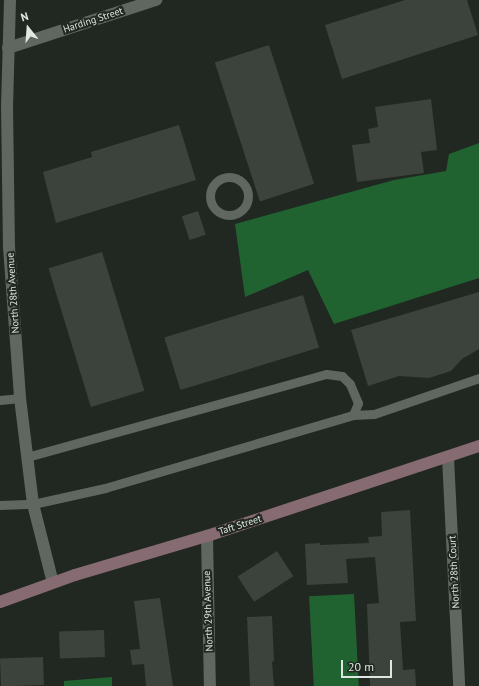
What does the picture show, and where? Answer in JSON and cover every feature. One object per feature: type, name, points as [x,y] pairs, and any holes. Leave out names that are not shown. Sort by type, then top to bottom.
[{"type":"street","name":"North 28th Avenue","points":[[10,0],[8,48],[9,247],[20,398],[26,457],[33,504],[53,583]]},
{"type":"street","name":"Harding Street","points":[[8,48],[156,0]]},
{"type":"street","name":"Taft Street","points":[[0,602],[53,583],[207,536],[479,446]]},
{"type":"street","name":"North 28th Court","points":[[448,457],[460,686]]},
{"type":"street","name":"North 29th Avenue","points":[[207,536],[210,686]]},
{"type":"lane","points":[[228,177],[240,180],[248,196],[245,207],[234,214],[222,213],[217,210],[211,199],[210,192],[217,181],[228,177]]},
{"type":"lane","points":[[26,457],[326,374],[342,376],[350,384],[358,403],[353,415]]},
{"type":"lane","points":[[0,505],[33,504],[105,488],[353,415],[374,414],[479,378]]},
{"type":"lane","points":[[0,400],[20,398]]},
{"type":"shaded area","points":[[479,143],[479,278],[334,324],[308,270],[245,297],[235,224],[394,180],[446,171],[449,154]]},
{"type":"shaded area","points":[[354,594],[359,686],[314,686],[309,596]]},
{"type":"shaded area","points":[[112,677],[112,686],[64,686],[64,681]]},
{"type":"building","points":[[405,0],[467,0],[478,35],[342,79],[325,25]]},
{"type":"building","points":[[269,45],[314,184],[260,201],[215,63]]},
{"type":"building","points":[[431,99],[437,150],[421,152],[424,173],[357,182],[352,145],[370,143],[368,129],[378,127],[375,107]]},
{"type":"building","points":[[179,125],[196,180],[56,223],[43,172],[92,157],[91,152]]},
{"type":"building","points":[[198,211],[206,235],[190,240],[182,216]]},
{"type":"building","points":[[102,252],[144,391],[91,407],[48,268]]},
{"type":"building","points":[[479,292],[479,349],[462,359],[451,371],[429,378],[399,376],[368,386],[351,330]]},
{"type":"building","points":[[303,295],[319,348],[180,390],[164,337]]},
{"type":"building","points":[[410,510],[416,621],[400,622],[403,670],[415,669],[416,686],[370,686],[367,604],[379,603],[375,557],[346,559],[348,583],[307,585],[305,544],[320,543],[320,545],[369,543],[368,537],[382,536],[381,512]]},
{"type":"building","points":[[277,551],[293,576],[254,602],[238,577]]},
{"type":"building","points":[[160,598],[173,686],[146,686],[144,664],[132,665],[130,650],[140,649],[134,601]]},
{"type":"building","points":[[272,616],[274,661],[272,662],[274,686],[250,686],[247,617]]},
{"type":"building","points":[[104,630],[105,657],[60,659],[59,632]]},
{"type":"building","points":[[43,657],[44,685],[1,686],[0,659]]}]
